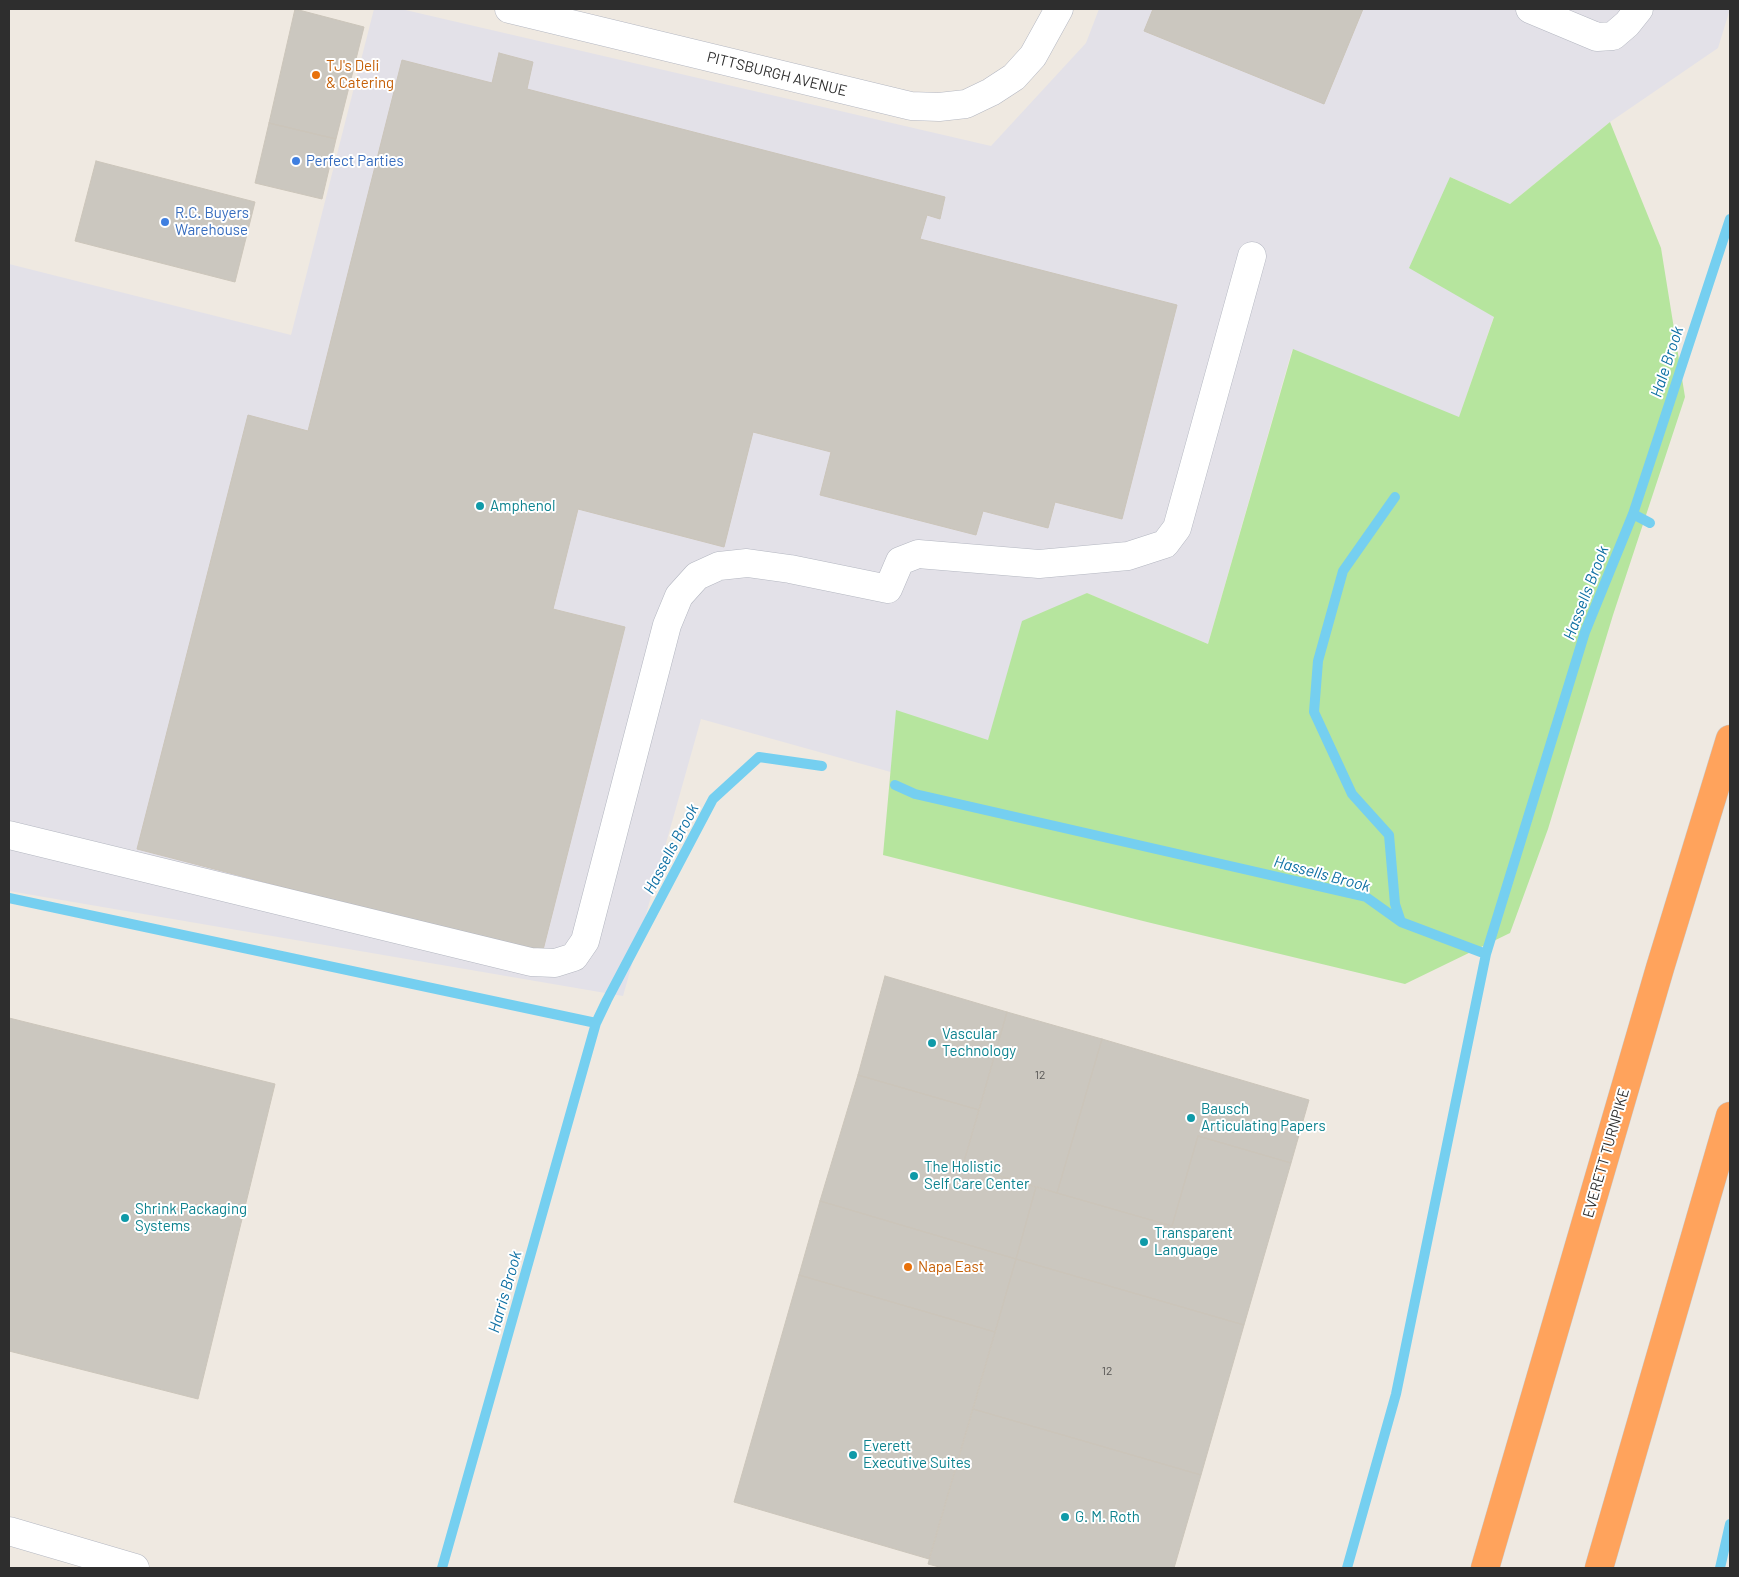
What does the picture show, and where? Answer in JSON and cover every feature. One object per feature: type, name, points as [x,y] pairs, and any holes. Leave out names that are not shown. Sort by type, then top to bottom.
[{"type":"highway","name":"EVERETT TURNPIKE","points":[[1485,1568],[1660,968],[1730,740]]},
{"type":"highway","points":[[1599,1568],[1730,1116]]},
{"type":"street","name":"PITTSBURGH AVENUE","points":[[509,9],[910,106],[939,107],[966,104],[991,92],[1014,77],[1033,56],[1059,9]]},
{"type":"street","points":[[1530,9],[1597,37],[1613,36],[1640,9]]},
{"type":"street","points":[[9,835],[531,962],[555,962],[574,956],[584,940],[667,625],[679,596],[697,576],[719,566],[747,563],[790,569],[888,589],[900,562],[918,554],[1039,564],[1128,556],[1165,544],[1177,528],[1252,256]]},
{"type":"street","points":[[9,1531],[134,1568]]},
{"type":"shaded area","name":"Amphenol","points":[[374,9],[401,9],[991,146],[1086,43],[1099,9],[1730,9],[1718,48],[1610,122],[1510,204],[1450,177],[1494,316],[1459,418],[1292,350],[1208,644],[1087,593],[973,795],[701,719],[623,996],[9,891],[9,264],[291,335]]},
{"type":"green space","points":[[1610,122],[1661,248],[1685,397],[1613,615],[1548,829],[1510,933],[1405,984],[1147,922],[883,855],[896,710],[988,740],[1022,621],[1087,593],[1208,644],[1293,349],[1459,417],[1494,317],[1409,268],[1450,177],[1510,204]]},
{"type":"building","name":"TJ's Deli & Catering","points":[[295,9],[364,27],[336,139],[269,123]]},
{"type":"building","points":[[1153,9],[1363,9],[1324,104],[1144,31]]},
{"type":"building","name":"Amphenol","points":[[499,53],[533,62],[527,89],[945,197],[940,219],[927,215],[920,239],[1177,305],[1122,519],[1055,502],[1048,528],[983,511],[976,535],[820,495],[831,452],[753,432],[724,547],[578,509],[553,609],[625,627],[542,954],[137,849],[248,415],[308,431],[402,60],[492,83]]},
{"type":"building","name":"Perfect Parties","points":[[269,123],[336,139],[322,199],[255,183]]},
{"type":"building","name":"R.C. Buyers Warehouse","points":[[96,161],[255,202],[235,282],[75,241]]},
{"type":"building","name":"Vascular Technology","points":[[885,976],[1007,1012],[979,1110],[858,1075]]},
{"type":"building","points":[[1007,1012],[1102,1039],[1057,1193],[963,1165]]},
{"type":"building","name":"Shrink Packaging Systems","points":[[9,1018],[275,1084],[198,1399],[9,1351]]},
{"type":"building","name":"Bausch Articulating Papers","points":[[1102,1039],[1309,1100],[1291,1163],[1198,1136],[1172,1226],[1057,1193]]},
{"type":"building","name":"The Holistic Self Care Center","points":[[858,1075],[979,1110],[963,1165],[1036,1187],[1016,1259],[820,1201]]},
{"type":"building","name":"Transparent Language","points":[[1198,1136],[1291,1163],[1244,1325],[1016,1259],[1036,1187],[1172,1226]]},
{"type":"building","name":"Napa East","points":[[820,1201],[1016,1259],[995,1332],[799,1275]]},
{"type":"building","points":[[1016,1259],[1244,1325],[1201,1475],[973,1409]]},
{"type":"building","name":"Everett Executive Suites","points":[[799,1275],[995,1332],[929,1559],[734,1502]]},
{"type":"building","name":"G. M. Roth","points":[[973,1409],[1201,1475],[1174,1568],[943,1568],[928,1564]]},
{"type":"waterway","name":"Hassells Brook","points":[[895,785],[915,794],[1366,897],[1401,922],[1486,954],[1585,632],[1633,514],[1730,219]]},
{"type":"waterway","points":[[1395,497],[1343,571],[1318,661],[1314,712],[1352,794],[1389,835],[1395,904],[1401,922]]},
{"type":"waterway","points":[[1633,514],[1650,523]]},
{"type":"waterway","name":"Harris Brook","points":[[442,1568],[596,1023],[713,799],[759,757],[822,766]]},
{"type":"waterway","points":[[9,898],[596,1023]]},
{"type":"waterway","points":[[1347,1568],[1396,1394],[1486,954]]},
{"type":"waterway","points":[[1720,1568],[1730,1524]]},
{"type":"place","name":"TJ's Deli & Catering","points":[[316,75]]},
{"type":"place","name":"Perfect Parties","points":[[296,161]]},
{"type":"place","name":"R.C. Buyers Warehouse","points":[[165,222]]},
{"type":"place","name":"Amphenol","points":[[480,506]]},
{"type":"place","name":"Vascular Technology","points":[[932,1043]]},
{"type":"place","name":"Bausch Articulating Papers","points":[[1191,1118]]},
{"type":"place","name":"The Holistic Self Care Center","points":[[914,1176]]},
{"type":"place","name":"Shrink Packaging Systems","points":[[125,1218]]},
{"type":"place","name":"Transparent Language","points":[[1144,1242]]},
{"type":"place","name":"Napa East","points":[[908,1267]]},
{"type":"place","name":"Everett Executive Suites","points":[[853,1455]]},
{"type":"place","name":"G. M. Roth","points":[[1065,1517]]},
{"type":"water label","name":"Hale Brook","points":[[1667,362]]}]
